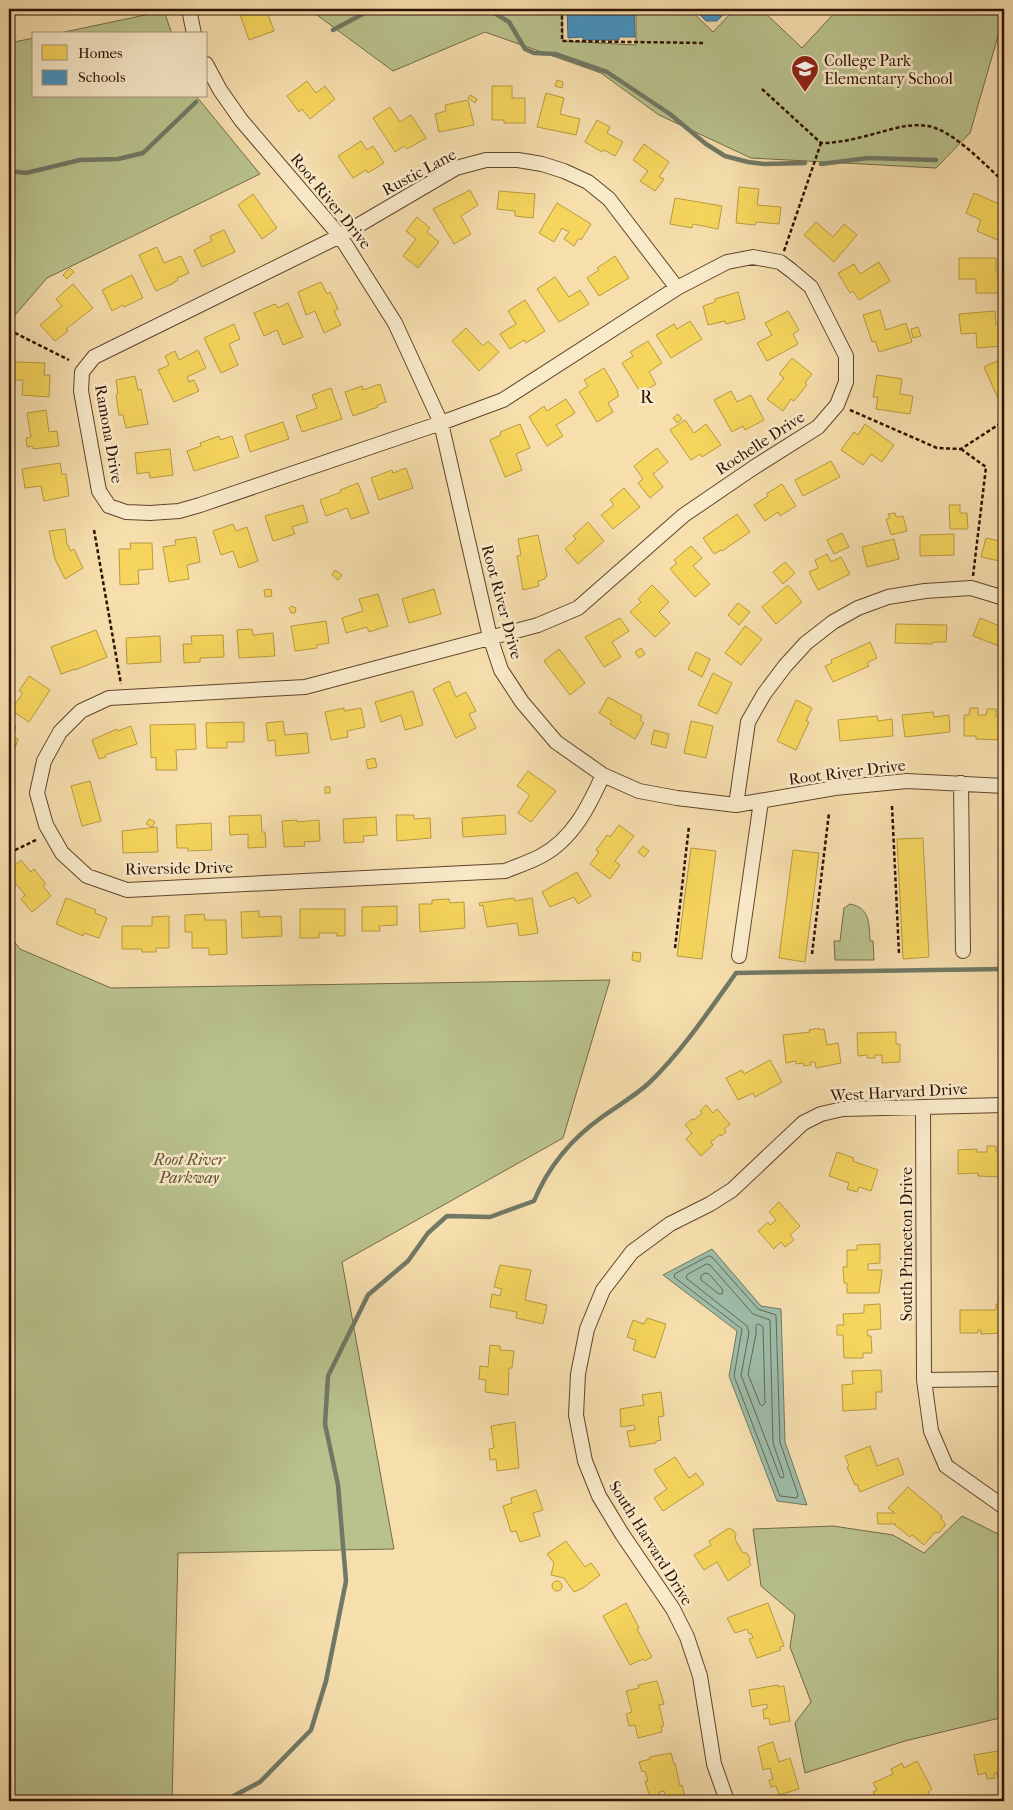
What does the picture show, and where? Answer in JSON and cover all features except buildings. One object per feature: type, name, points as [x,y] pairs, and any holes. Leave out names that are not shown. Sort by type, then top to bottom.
[{"type":"street","points":[[189,9],[194,32]]},
{"type":"street","name":"Root River Drive","points":[[208,68],[220,90],[241,120],[340,236],[395,323],[441,424],[490,637],[501,670],[522,702],[556,742],[603,774],[639,791],[736,805],[835,788],[907,780],[1004,786]]},
{"type":"street","name":"Rustic Lane","points":[[340,236],[456,168],[486,160],[518,160],[542,164],[564,171],[588,182],[609,198],[677,288]]},
{"type":"street","name":"Ramona Drive","points":[[340,236],[94,357],[82,372],[81,391],[99,491],[109,506],[126,512],[179,511],[441,424]]},
{"type":"street","name":"Rochelle Drive","points":[[441,424],[503,400],[677,288],[727,262],[753,257],[780,262],[811,287],[846,356],[846,382],[837,405],[818,427],[684,515],[578,608],[538,624],[490,637]]},
{"type":"street","points":[[736,805],[748,722],[764,694],[784,666],[806,643],[832,622],[858,608],[888,597],[925,591],[971,588],[1004,598]]},
{"type":"street","name":"Riverside Drive","points":[[490,637],[306,688],[109,698],[81,711],[60,732],[44,761],[37,793],[46,824],[62,853],[87,876],[127,890],[505,871],[542,856],[565,838],[588,808],[603,774]]},
{"type":"street","points":[[961,783],[963,951]]},
{"type":"street","points":[[740,956],[761,801]]},
{"type":"street","name":"West Harvard Drive","points":[[632,1252],[670,1224],[710,1204],[732,1190],[803,1124],[821,1114],[843,1109],[1004,1105]]},
{"type":"street","name":"South Princeton Drive","points":[[923,1107],[924,1380],[931,1431],[946,1466],[1004,1507]]},
{"type":"street","name":"South Harvard Drive","points":[[632,1252],[603,1290],[587,1328],[578,1374],[576,1415],[585,1461],[599,1496],[622,1534],[673,1609],[687,1637],[700,1676],[714,1764],[727,1801]]},
{"type":"street","points":[[924,1380],[1004,1379]]},
{"type":"path","points":[[562,9],[562,41],[705,43]]},
{"type":"path","points":[[762,89],[821,143],[842,141],[910,125],[928,126],[943,131],[955,139],[1004,182]]},
{"type":"path","points":[[780,262],[821,143]]},
{"type":"path","points":[[9,330],[69,360]]},
{"type":"path","points":[[837,405],[937,448],[960,449],[986,467],[971,588]]},
{"type":"path","points":[[960,449],[1004,421]]},
{"type":"path","points":[[94,530],[124,698]]},
{"type":"path","points":[[892,806],[899,954]]},
{"type":"path","points":[[812,954],[829,813]]},
{"type":"path","points":[[675,948],[689,826]]},
{"type":"path","points":[[9,853],[36,840]]},
{"type":"green space","name":"College Park Elementary School","points":[[317,9],[562,9],[563,41],[636,45],[636,9],[689,9],[713,32],[735,9],[761,9],[802,48],[838,9],[1004,9],[1004,15],[970,133],[936,168],[751,158],[659,115],[601,73],[485,32],[393,71],[317,15]]},
{"type":"green space","points":[[164,11],[171,32],[64,32]]},
{"type":"green space","points":[[32,38],[32,98],[198,98],[260,174],[47,278],[9,322],[9,43]]},
{"type":"green space","points":[[9,540],[14,572],[9,594]]},
{"type":"green space","points":[[850,904],[861,909],[867,917],[870,941],[873,941],[874,960],[835,960],[834,941],[840,941],[844,908]]},
{"type":"green space","name":"Root River Parkway","points":[[9,935],[20,949],[111,988],[610,980],[563,1138],[342,1262],[394,1549],[178,1553],[172,1801],[9,1801]]},
{"type":"green space","points":[[962,1516],[1004,1537],[1004,1717],[905,1741],[805,1773],[795,1723],[811,1702],[790,1647],[795,1615],[761,1586],[753,1529],[833,1526],[893,1535],[924,1553]]},
{"type":"water","points":[[712,1249],[761,1306],[781,1309],[785,1442],[807,1505],[777,1501],[729,1376],[737,1331],[663,1275]]},
{"type":"waterway","points":[[333,30],[372,9]]},
{"type":"waterway","points":[[488,9],[509,22],[525,49],[534,53],[555,54],[607,72],[670,114],[706,144],[725,156],[764,164],[805,163]]},
{"type":"waterway","points":[[9,171],[26,173],[80,160],[118,159],[143,153],[196,102]]},
{"type":"waterway","points":[[821,164],[868,158],[936,160]]},
{"type":"waterway","points":[[224,1801],[260,1782],[311,1730],[326,1681],[346,1581],[338,1485],[325,1424],[328,1376],[368,1295],[408,1261],[428,1233],[447,1216],[490,1217],[534,1201],[554,1164],[562,1154],[580,1134],[644,1088],[661,1071],[695,1030],[736,973],[1004,969]]},
{"type":"place","name":"College Park Elementary School","points":[[805,93]]},
{"type":"district","name":"R","points":[[647,397]]}]
